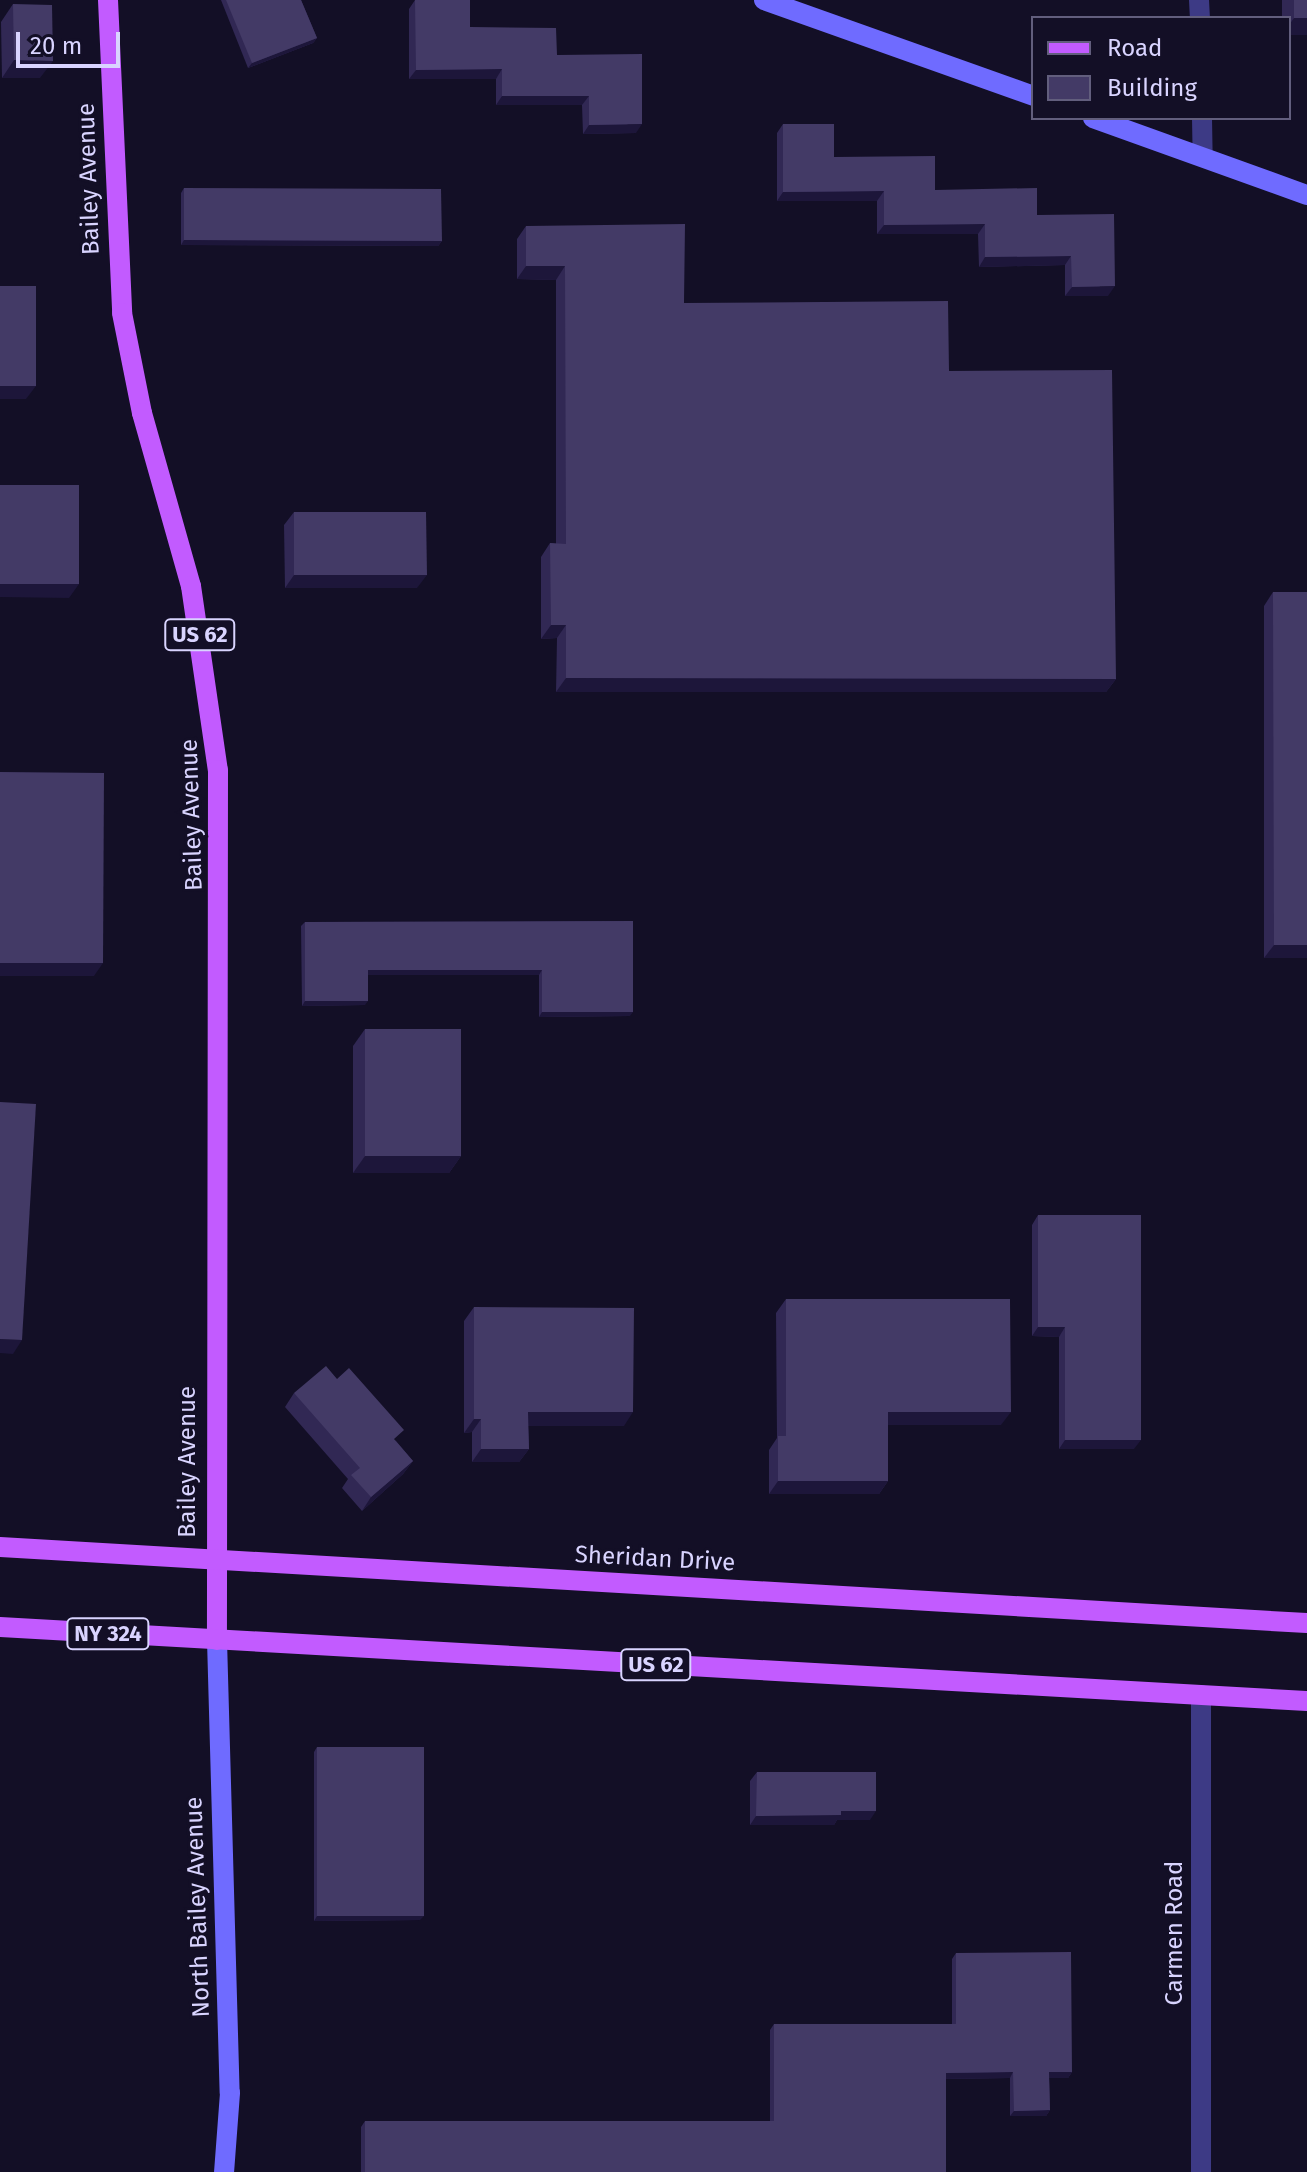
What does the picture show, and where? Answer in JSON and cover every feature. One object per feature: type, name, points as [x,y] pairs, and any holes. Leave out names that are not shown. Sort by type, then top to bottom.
[{"type":"main road","name":"Bailey Avenue","points":[[108,0],[122,313],[142,413],[191,586],[218,770],[214,1560],[217,1640]]},
{"type":"main road","name":"Sheridan Drive","points":[[0,1547],[1307,1623]]},
{"type":"main road","name":"NY 324","points":[[0,1627],[217,1640]]},
{"type":"main road","name":"US 62","points":[[217,1640],[1307,1701]]},
{"type":"street","points":[[764,0],[1031,95]]},
{"type":"street","points":[[1099,120],[1307,195]]},
{"type":"street","points":[[1202,120],[1203,157]]},
{"type":"street","name":"North Bailey Avenue","points":[[217,1640],[230,2093],[224,2172]]},
{"type":"street","name":"Carmen Road","points":[[1201,1695],[1201,2172]]},
{"type":"building","points":[[226,0],[301,0],[317,38],[252,63]]},
{"type":"building","points":[[415,0],[470,0],[470,27],[556,28],[557,55],[642,54],[642,124],[589,125],[589,96],[502,96],[502,69],[416,70]]},
{"type":"building","points":[[1294,0],[1307,0],[1307,18],[1294,18]]},
{"type":"building","points":[[13,4],[52,5],[53,61],[14,60]]},
{"type":"building","points":[[783,124],[834,124],[834,157],[935,156],[935,190],[1037,188],[1037,215],[1114,214],[1115,286],[1072,287],[1071,256],[985,257],[985,224],[884,225],[884,191],[783,192]]},
{"type":"building","points":[[184,188],[441,189],[442,241],[184,240]]},
{"type":"building","points":[[685,224],[684,303],[948,301],[949,371],[1112,370],[1116,679],[566,678],[566,625],[551,625],[550,543],[566,544],[565,266],[526,266],[526,226]]},
{"type":"building","points":[[0,286],[36,286],[36,386],[0,386]]},
{"type":"building","points":[[0,485],[79,485],[79,584],[0,584]]},
{"type":"building","points":[[294,512],[426,512],[427,575],[294,575]]},
{"type":"building","points":[[1273,592],[1307,592],[1307,945],[1274,945]]},
{"type":"building","points":[[0,772],[104,773],[103,963],[0,963]]},
{"type":"building","points":[[633,921],[633,1012],[542,1012],[542,970],[368,970],[368,1001],[305,1001],[305,922]]},
{"type":"building","points":[[365,1029],[461,1029],[461,1156],[365,1156]]},
{"type":"building","points":[[0,1102],[36,1104],[22,1340],[0,1339]]},
{"type":"building","points":[[1038,1215],[1141,1215],[1141,1440],[1065,1440],[1065,1327],[1038,1327]]},
{"type":"building","points":[[786,1299],[1010,1299],[1011,1412],[888,1412],[888,1481],[778,1481],[778,1436],[786,1436]]},
{"type":"building","points":[[474,1307],[634,1308],[633,1412],[528,1412],[529,1449],[481,1449],[481,1419],[474,1419]]},
{"type":"building","points":[[326,1366],[337,1379],[349,1368],[404,1430],[394,1439],[413,1461],[371,1497],[351,1475],[360,1468],[294,1393]]},
{"type":"building","points":[[317,1747],[424,1747],[424,1916],[317,1916]]},
{"type":"building","points":[[757,1772],[876,1772],[876,1811],[841,1811],[841,1815],[756,1816]]},
{"type":"building","points":[[1071,1952],[1072,2072],[1049,2072],[1050,2110],[1014,2111],[1013,2072],[946,2073],[946,2172],[365,2172],[365,2121],[774,2121],[774,2024],[956,2024],[956,1953]]}]
